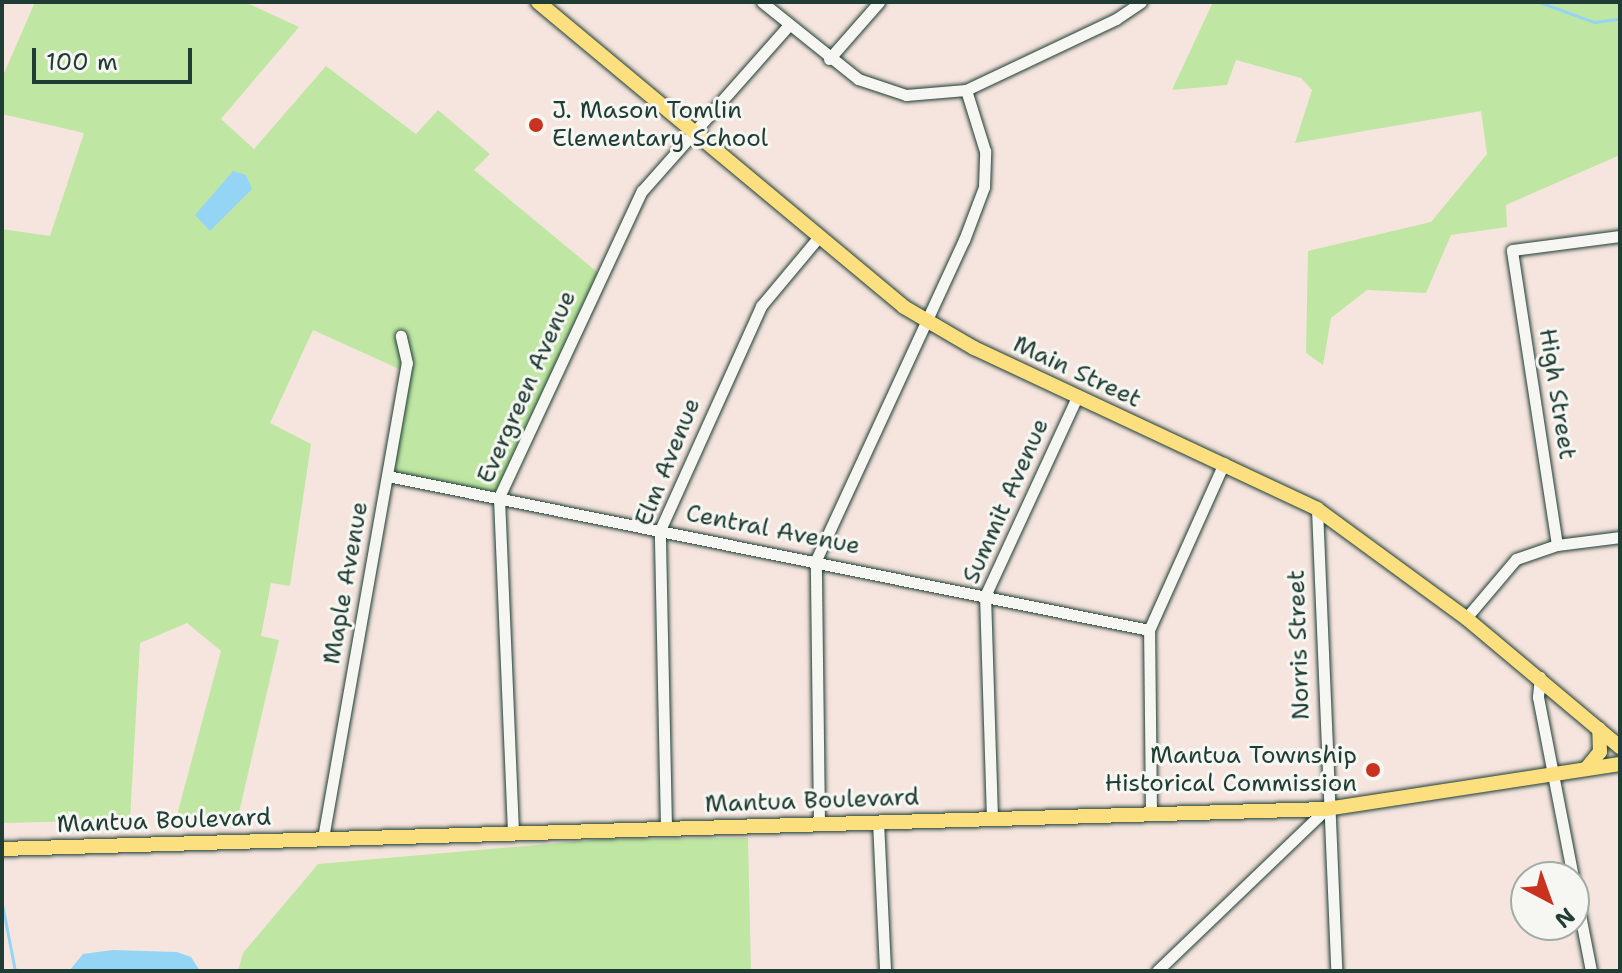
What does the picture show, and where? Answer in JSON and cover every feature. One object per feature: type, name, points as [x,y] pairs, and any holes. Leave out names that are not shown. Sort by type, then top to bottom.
[{"type":"main road","name":"Main Street","points":[[538,2],[817,239],[925,320],[1077,397],[1317,509],[1466,618],[1620,747]]},
{"type":"main road","points":[[1586,769],[1600,752],[1599,729]]},
{"type":"main road","name":"Mantua Boulevard","points":[[4,849],[666,827],[818,815],[878,821],[1326,809],[1620,764]]},
{"type":"street","points":[[762,2],[829,59],[858,79],[906,95],[966,90],[1116,19],[1141,2]]},
{"type":"street","points":[[829,59],[879,2]]},
{"type":"street","name":"Evergreen Avenue","points":[[513,832],[499,497],[637,199],[789,25]]},
{"type":"street","points":[[818,815],[816,560],[984,187],[985,151],[966,90]]},
{"type":"street","name":"High Street","points":[[1557,545],[1512,250],[1620,236]]},
{"type":"street","name":"Elm Avenue","points":[[666,827],[660,530],[761,306],[817,239]]},
{"type":"street","name":"Maple Avenue","points":[[323,838],[407,363],[401,336]]},
{"type":"street","name":"Summit Avenue","points":[[992,818],[985,596],[1077,397]]},
{"type":"street","points":[[1151,813],[1149,630],[1224,463]]},
{"type":"street","name":"Central Avenue","points":[[388,476],[816,560],[1149,630]]},
{"type":"street","name":"Norris Street","points":[[1317,509],[1326,809],[1336,971]]},
{"type":"street","points":[[1466,618],[1516,559],[1557,545],[1620,537]]},
{"type":"street","points":[[1540,677],[1538,697],[1570,861]]},
{"type":"street","points":[[1157,971],[1326,809]]},
{"type":"street","points":[[878,821],[885,971]]},
{"type":"street","points":[[1585,941],[1591,971]]},
{"type":"green space","points":[[35,2],[245,2],[299,27],[221,119],[254,149],[326,66],[416,134],[438,110],[490,154],[474,170],[602,276],[504,501],[392,476],[408,373],[313,330],[270,423],[311,444],[290,586],[271,583],[261,636],[279,640],[238,817],[176,819],[221,651],[187,623],[140,643],[130,820],[2,823],[2,229],[50,236],[84,133],[2,114],[2,78]]},
{"type":"green space","points":[[1213,2],[1620,2],[1620,155],[1506,205],[1507,227],[1451,235],[1426,293],[1367,290],[1331,318],[1323,365],[1306,353],[1308,251],[1431,222],[1487,154],[1481,111],[1295,143],[1312,90],[1301,78],[1236,60],[1227,85],[1172,90]]},
{"type":"green space","points":[[748,838],[751,971],[238,971],[243,953],[318,864],[604,839]]},
{"type":"water","points":[[233,171],[246,175],[252,189],[210,231],[195,215]]},
{"type":"water","points":[[113,950],[177,952],[191,957],[200,971],[69,971],[83,954]]},
{"type":"waterway","points":[[1539,2],[1594,22],[1620,19]]},
{"type":"waterway","points":[[2,904],[15,971]]},
{"type":"place","name":"J. Mason Tomlin Elementary School","points":[[536,125]]},
{"type":"place","name":"Mantua Township Historical Commission","points":[[1373,770]]}]
